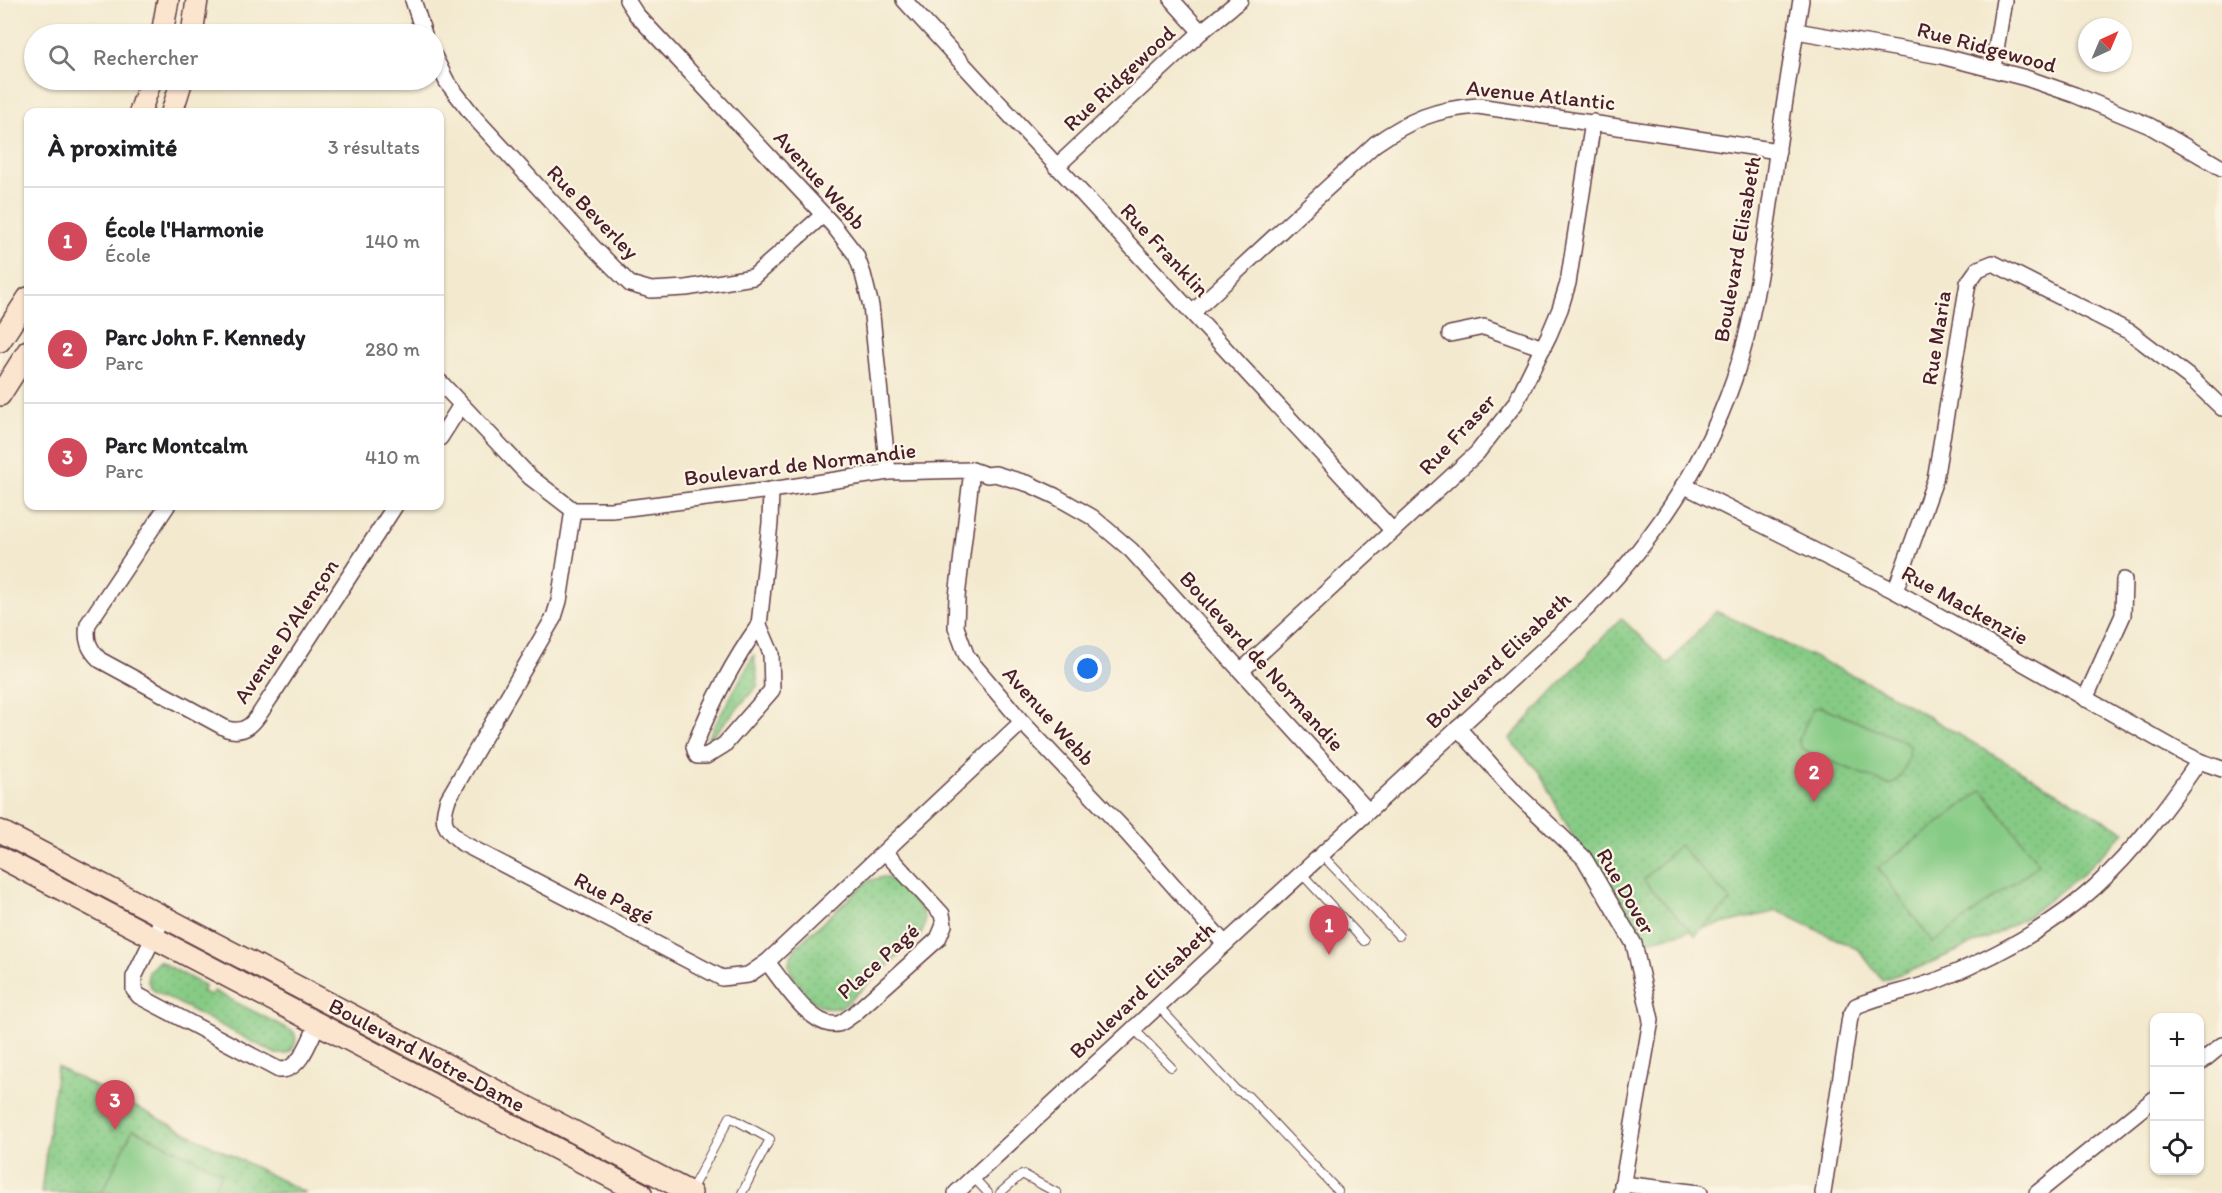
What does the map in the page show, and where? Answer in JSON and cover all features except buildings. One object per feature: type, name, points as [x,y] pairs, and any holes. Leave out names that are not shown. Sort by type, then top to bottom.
[{"type":"street","points":[[164,24],[168,0]]},
{"type":"street","points":[[193,24],[197,0]]},
{"type":"street","points":[[414,0],[421,24]]},
{"type":"street","name":"Avenue Webb","points":[[627,0],[636,14],[823,214],[856,255],[871,306],[888,472]]},
{"type":"street","name":"Rue Franklin","points":[[904,0],[1393,531]]},
{"type":"street","points":[[1172,0],[1201,32]]},
{"type":"street","name":"Rue Ridgewood","points":[[1056,167],[1201,32],[1240,0]]},
{"type":"street","name":"Boulevard Elisabeth","points":[[956,1193],[1612,583],[1650,537],[1683,486],[1719,416],[1742,353],[1757,285],[1801,0]]},
{"type":"street","points":[[1993,68],[2004,0]]},
{"type":"street","name":"Rue Ridgewood","points":[[1796,31],[1921,51],[1993,68],[2055,88],[2150,126],[2222,168]]},
{"type":"street","name":"Rue Beverley","points":[[444,76],[475,118],[630,284],[651,290],[686,288],[753,277],[823,214]]},
{"type":"street","points":[[141,108],[148,90]]},
{"type":"street","points":[[173,108],[179,90]]},
{"type":"street","name":"Avenue Atlantic","points":[[1193,312],[1375,144],[1400,127],[1425,115],[1451,108],[1478,106],[1778,151]]},
{"type":"street","name":"Rue Fraser","points":[[1241,671],[1477,453],[1515,404],[1543,348],[1560,309],[1568,283],[1593,122]]},
{"type":"street","name":"Rue Maria","points":[[1895,591],[1935,480],[1968,283],[1978,269],[1994,263],[2130,332],[2194,381],[2222,408]]},
{"type":"street","points":[[0,341],[24,304]]},
{"type":"street","points":[[1450,334],[1484,327],[1543,348]]},
{"type":"street","points":[[0,395],[24,357]]},
{"type":"street","points":[[444,386],[530,477],[573,510]]},
{"type":"street","points":[[444,432],[461,405]]},
{"type":"street","name":"Avenue Webb","points":[[972,470],[957,597],[957,627],[967,657],[1022,722],[1127,833],[1226,944]]},
{"type":"street","name":"Boulevard de Normandie","points":[[573,510],[612,510],[771,490],[888,472],[972,470],[1029,484],[1092,517],[1131,550],[1368,811]]},
{"type":"street","name":"Rue Mackenzie","points":[[1683,486],[1895,591],[2085,699],[2199,761],[2222,769]]},
{"type":"street","points":[[759,625],[771,653],[772,690],[724,745],[706,756],[697,756],[694,747],[709,711],[742,649],[759,625],[770,523],[771,490]]},
{"type":"street","name":"Avenue D'Alençon","points":[[164,510],[88,624],[86,636],[89,646],[100,660],[227,729],[238,732],[248,729],[270,698],[392,510]]},
{"type":"street","name":"Rue Pagé","points":[[573,510],[560,601],[554,617],[448,799],[442,815],[447,830],[462,843],[722,978],[748,975],[767,962],[1022,722]]},
{"type":"street","points":[[2085,699],[2122,615],[2124,580]]},
{"type":"street","name":"Rue Dover","points":[[1458,728],[1516,793],[1584,858],[1634,944],[1651,1020],[1622,1189]]},
{"type":"street","points":[[1823,1193],[1850,1017],[1856,1006],[1917,988],[1992,957],[2061,914],[2094,888],[2121,861],[2168,806],[2199,761]]},
{"type":"street","name":"Boulevard Notre-Dame","points":[[0,831],[690,1193]]},
{"type":"street","name":"Place Pagé","points":[[767,962],[813,1018],[825,1023],[839,1024],[854,1014],[938,939],[944,926],[942,914],[885,852]]},
{"type":"street","name":"Boulevard Notre-Dame","points":[[0,857],[641,1193]]},
{"type":"street","name":"Boulevard Notre-Dame","points":[[164,916],[134,977],[133,986],[137,994],[275,1068],[288,1070],[296,1065],[318,1023]]},
{"type":"street","points":[[2204,1059],[2222,1046]]},
{"type":"street","points":[[2037,1193],[2150,1102]]},
{"type":"street","points":[[1622,1189],[1700,1193]]},
{"type":"lane","points":[[1321,854],[1399,936]]},
{"type":"lane","points":[[1301,873],[1364,941]]},
{"type":"lane","points":[[1158,1006],[1236,1090],[1248,1096],[1338,1191]]},
{"type":"lane","points":[[1134,1029],[1171,1067]]},
{"type":"lane","points":[[690,1193],[730,1117],[770,1139],[742,1193]]},
{"type":"lane","points":[[1000,1193],[1022,1174],[1057,1193]]},
{"type":"lane","points":[[973,1177],[988,1193]]},
{"type":"green space","points":[[1716,611],[1881,689],[2125,832],[2081,875],[2028,916],[1996,934],[1920,967],[1882,980],[1859,950],[1778,911],[1634,944],[1584,858],[1539,772],[1509,739],[1621,618],[1668,664]]},
{"type":"green space","points":[[754,655],[758,685],[709,740],[708,737]]},
{"type":"green space","points":[[1822,707],[1901,740],[1909,746],[1906,763],[1898,779],[1889,785],[1801,747],[1799,739],[1813,708]]},
{"type":"green space","points":[[1983,790],[2039,864],[1933,943],[1878,868]]},
{"type":"green space","points":[[1679,845],[1731,901],[1695,935],[1643,880]]},
{"type":"green space","points":[[883,877],[898,883],[919,907],[925,923],[921,935],[846,1004],[832,1008],[818,1005],[807,995],[793,975],[789,964],[791,955],[796,947],[868,881]]},
{"type":"green space","points":[[159,961],[205,986],[202,991],[211,996],[214,991],[294,1032],[296,1042],[294,1047],[286,1054],[276,1054],[153,990],[148,982],[148,972]]},
{"type":"green space","points":[[57,1067],[306,1193],[41,1193]]},
{"type":"green space","points":[[133,1129],[222,1172],[212,1193],[102,1193]]},
{"type":"place","name":"Parc John F. Kennedy","points":[[1814,802]]},
{"type":"place","name":"École l'Harmonie","points":[[1329,955]]},
{"type":"place","name":"Parc Montcalm","points":[[115,1130]]}]
